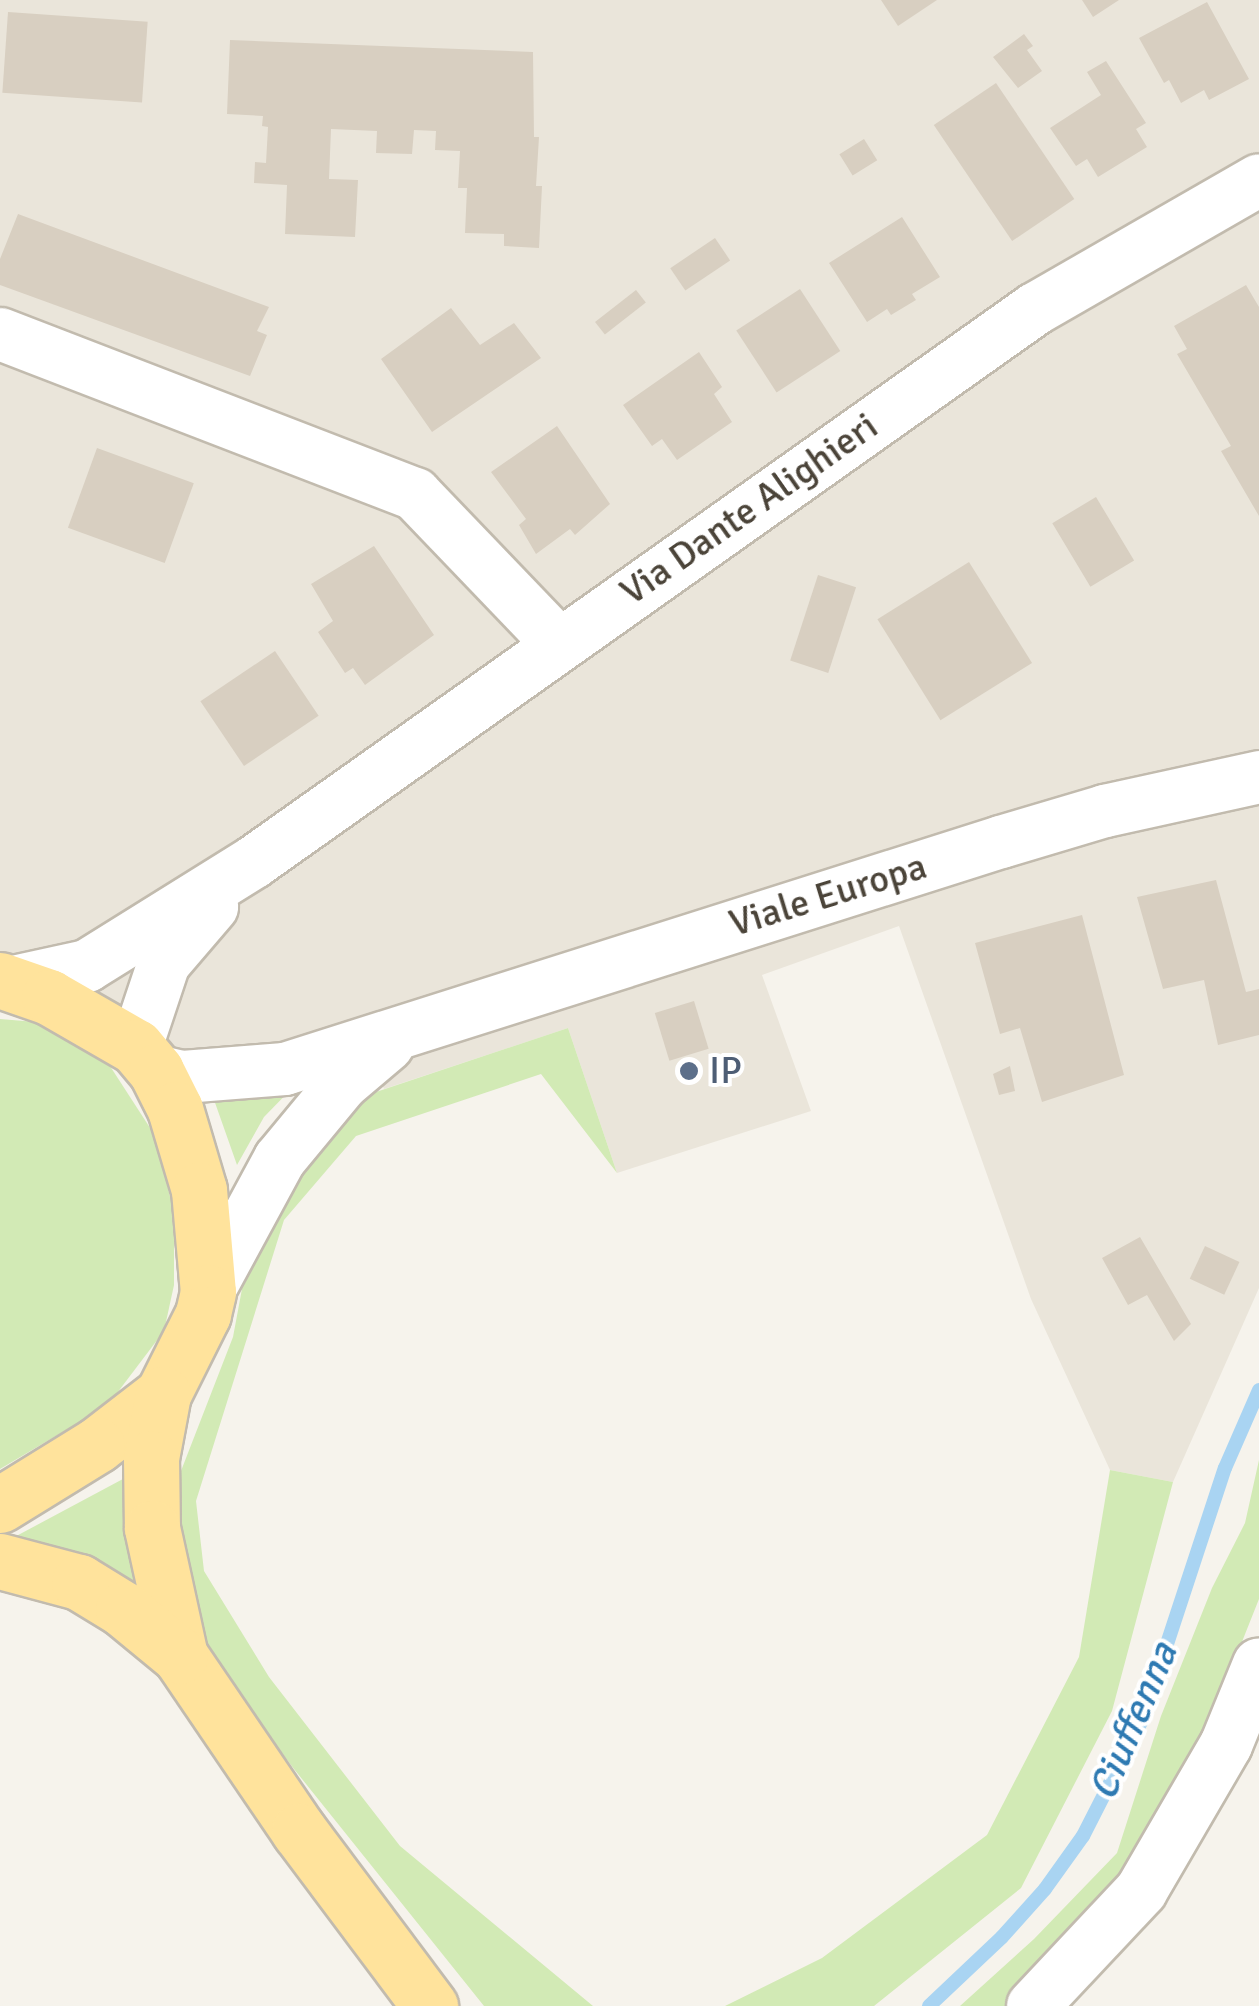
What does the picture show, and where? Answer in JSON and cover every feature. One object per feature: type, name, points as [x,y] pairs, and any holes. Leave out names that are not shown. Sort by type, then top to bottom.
[{"type":"main road","points":[[7,981],[146,1059],[175,1109],[196,1176],[208,1292],[203,1314],[163,1394],[151,1458],[152,1528],[180,1656]]},
{"type":"main road","points":[[0,1504],[97,1445],[163,1394]]},
{"type":"main road","points":[[0,1561],[79,1582],[122,1609],[180,1656],[299,1831],[430,2006]]},
{"type":"street","name":"Via Dante Alighieri","points":[[7,981],[87,966],[254,862],[1035,308],[1259,180]]},
{"type":"street","points":[[0,334],[415,494],[558,643]]},
{"type":"street","name":"Viale Europa","points":[[146,1059],[183,1076],[285,1069],[1001,842],[1105,812],[1259,777]]},
{"type":"street","name":"Via Dante Alighieri","points":[[146,1059],[164,962],[254,862]]},
{"type":"street","name":"Viale Europa","points":[[208,1292],[280,1159],[342,1084],[403,1033]]},
{"type":"street","points":[[1033,2006],[1141,1891],[1226,1745],[1259,1664]]},
{"type":"shaded area","points":[[0,0],[1259,0],[1259,1288],[1173,1482],[1110,1470],[1031,1299],[899,926],[762,975],[811,1111],[617,1173],[568,1028],[384,1089],[358,1022],[250,1056],[187,1054],[34,962],[0,958]]},
{"type":"green space","points":[[0,1019],[36,1022],[108,1063],[154,1134],[174,1212],[174,1285],[164,1331],[108,1405],[0,1469]]},
{"type":"green space","points":[[568,1028],[617,1173],[541,1074],[356,1136],[284,1220],[196,1501],[204,1571],[269,1677],[400,1846],[593,2006],[484,2006],[294,1769],[188,1628],[167,1507],[233,1337],[250,1246],[346,1102]]},
{"type":"green space","points":[[301,1079],[264,1117],[237,1165],[213,1097]]},
{"type":"green space","points":[[1259,1460],[1259,1599],[1187,1780],[1127,1880],[1013,2006],[960,2006],[1034,1939],[1117,1853],[1161,1716],[1212,1588],[1245,1523]]},
{"type":"green space","points":[[1110,1470],[1173,1482],[1112,1711],[1021,1888],[874,2006],[725,2006],[822,1958],[987,1835],[1079,1657]]},
{"type":"green space","points":[[136,1472],[125,1537],[139,1602],[7,1541]]},
{"type":"building","points":[[881,0],[937,0],[898,26]]},
{"type":"building","points":[[1082,0],[1119,0],[1093,17]]},
{"type":"building","points":[[1207,2],[1249,79],[1209,100],[1204,90],[1181,103],[1169,80],[1164,83],[1139,38]]},
{"type":"building","points":[[8,12],[148,22],[142,103],[2,93]]},
{"type":"building","points":[[1024,34],[1033,46],[1027,50],[1042,71],[1018,88],[993,57]]},
{"type":"building","points":[[230,40],[533,52],[534,137],[539,137],[536,186],[542,186],[539,248],[504,246],[504,234],[465,233],[467,188],[458,188],[460,151],[435,150],[436,131],[414,130],[412,154],[376,153],[377,131],[331,129],[329,179],[358,180],[355,237],[285,234],[287,185],[254,183],[255,162],[266,163],[268,127],[262,126],[263,116],[227,114]]},
{"type":"building","points":[[1106,61],[1146,123],[1136,129],[1147,147],[1098,177],[1087,159],[1076,166],[1050,128],[1101,95],[1087,72]]},
{"type":"building","points":[[996,83],[1074,199],[1012,241],[934,125]]},
{"type":"building","points":[[864,139],[877,160],[853,176],[839,154]]},
{"type":"building","points":[[18,214],[269,307],[257,331],[267,335],[250,376],[0,285],[0,259]]},
{"type":"building","points":[[902,217],[940,277],[912,294],[916,300],[891,315],[887,309],[867,322],[829,263]]},
{"type":"building","points":[[715,238],[730,260],[685,291],[670,268]]},
{"type":"building","points":[[1246,285],[1259,307],[1259,516],[1221,451],[1231,446],[1177,354],[1187,349],[1174,326]]},
{"type":"building","points":[[800,289],[840,351],[777,392],[736,330]]},
{"type":"building","points":[[636,290],[646,303],[605,335],[595,322]]},
{"type":"building","points":[[451,308],[480,345],[514,323],[541,358],[432,432],[381,359]]},
{"type":"building","points":[[699,352],[722,387],[714,394],[732,422],[677,460],[662,439],[652,446],[623,405]]},
{"type":"building","points":[[557,426],[610,504],[575,535],[570,529],[536,554],[519,525],[526,519],[491,472]]},
{"type":"building","points":[[97,448],[194,483],[165,563],[68,528]]},
{"type":"building","points":[[1096,497],[1134,560],[1090,587],[1052,523]]},
{"type":"building","points":[[374,546],[434,635],[365,685],[353,668],[345,673],[318,632],[333,621],[311,584]]},
{"type":"building","points":[[969,562],[1032,663],[940,720],[877,619]]},
{"type":"building","points":[[818,575],[856,587],[828,673],[790,661]]},
{"type":"building","points":[[275,651],[319,716],[244,766],[200,701]]},
{"type":"building","points":[[1216,880],[1246,992],[1259,989],[1259,1035],[1218,1045],[1204,980],[1163,989],[1137,897]]},
{"type":"building","points":[[1082,915],[1124,1075],[1042,1102],[1020,1028],[1000,1034],[975,943]]},
{"type":"building","points":[[694,1001],[709,1049],[669,1061],[655,1013]]},
{"type":"building","points":[[1010,1066],[1015,1091],[999,1095],[993,1074]]},
{"type":"building","points":[[1140,1237],[1191,1324],[1174,1341],[1147,1295],[1128,1305],[1102,1258]]},
{"type":"building","points":[[1205,1246],[1239,1262],[1224,1295],[1190,1279]]},
{"type":"waterway","name":"Ciuffenna","points":[[929,2006],[1002,1937],[1045,1889],[1083,1836],[1142,1720],[1225,1468],[1259,1390]]},
{"type":"place","name":"IP","points":[[689,1071]]}]
